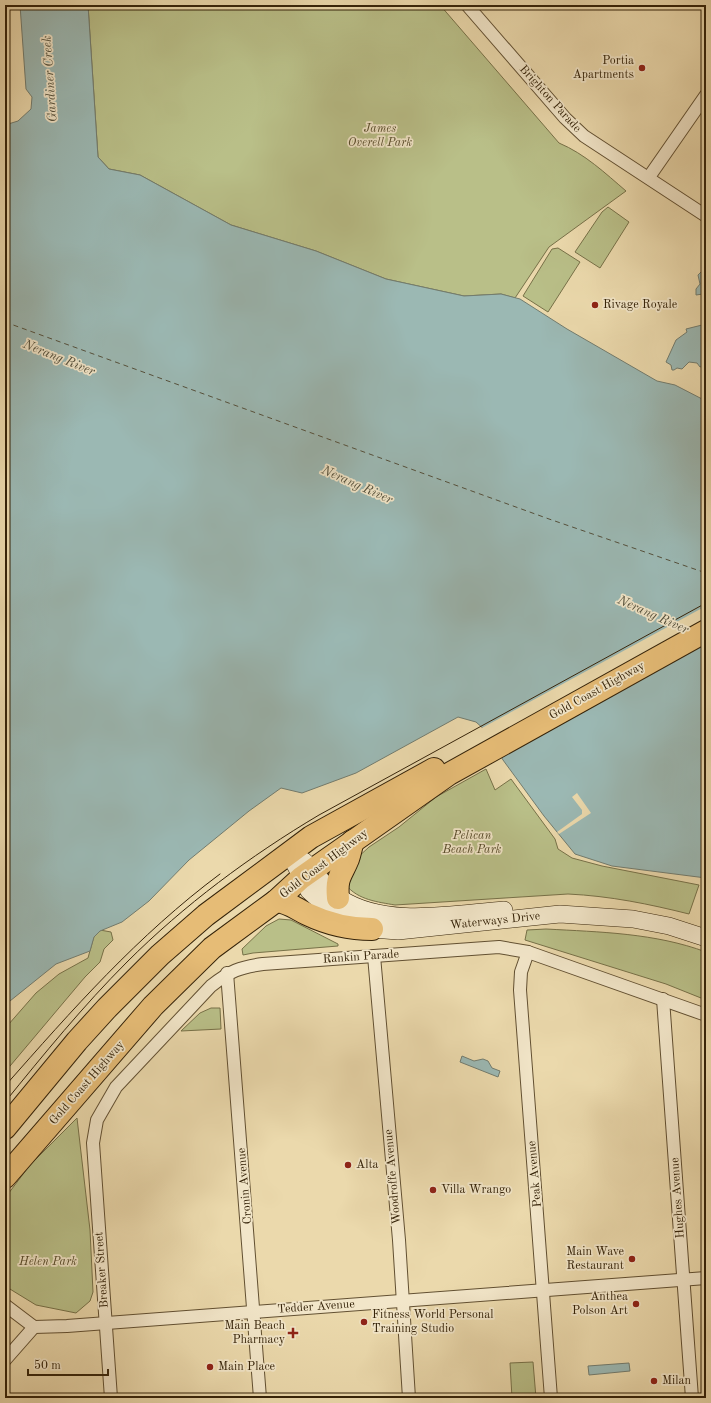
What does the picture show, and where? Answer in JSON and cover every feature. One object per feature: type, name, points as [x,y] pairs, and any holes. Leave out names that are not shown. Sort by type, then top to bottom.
[{"type":"highway","name":"Gold Coast Highway","points":[[5,1177],[153,1006],[212,948],[276,901],[307,874],[475,753],[706,618]]},
{"type":"highway","name":"Gold Coast Highway","points":[[5,1128],[76,1042],[155,960],[206,914],[290,852],[339,821],[475,753],[706,631]]},
{"type":"highway","points":[[338,898],[337,884],[342,869],[348,860],[353,840]]},
{"type":"highway","points":[[276,901],[287,902],[307,914],[336,925],[353,929],[372,929]]},
{"type":"street","name":"Brighton Parade","points":[[467,5],[565,118],[584,136],[649,177],[706,216]]},
{"type":"street","points":[[649,177],[706,95]]},
{"type":"street","points":[[290,852],[307,874]]},
{"type":"street","name":"Waterways Drive","points":[[307,874],[338,898],[354,906],[379,914],[405,917],[557,905],[617,907],[656,913],[706,927]]},
{"type":"street","name":"Waterways Drive","points":[[307,874],[315,898],[348,919],[372,929],[398,931],[560,914],[593,915],[633,919],[669,926],[706,938]]},
{"type":"street","name":"Rankin Parade","points":[[93,1142],[97,1120],[116,1086],[211,986],[228,973],[244,966],[499,947],[528,952],[706,1015]]},
{"type":"street","name":"Peak Avenue","points":[[528,952],[523,962],[520,980],[551,1398]]},
{"type":"street","name":"Woodroffe Avenue","points":[[374,956],[399,1240],[409,1398]]},
{"type":"street","name":"Cronin Avenue","points":[[228,973],[260,1398]]},
{"type":"street","name":"Hughes Avenue","points":[[664,999],[692,1398]]},
{"type":"street","name":"Breaker Street","points":[[93,1142],[111,1398]]},
{"type":"street","name":"Tedder Avenue","points":[[34,1327],[67,1326],[706,1278]]},
{"type":"street","points":[[5,1305],[34,1327],[5,1360]]},
{"type":"green space","name":"James Overell Park","points":[[88,5],[440,5],[559,143],[586,158],[626,191],[549,247],[515,298],[501,294],[464,296],[386,279],[316,251],[231,225],[140,175],[109,169],[98,157]]},
{"type":"green space","points":[[608,207],[629,222],[600,268],[575,252],[602,212]]},
{"type":"green space","points":[[558,248],[580,262],[548,312],[523,296],[552,249]]},
{"type":"green space","name":"Pelican Beach Park","points":[[486,769],[495,790],[511,779],[555,839],[558,849],[572,858],[602,866],[699,885],[689,914],[629,901],[568,894],[395,905],[369,900],[356,894],[346,885],[356,859],[369,847],[399,827],[436,797]]},
{"type":"green space","points":[[279,919],[291,920],[338,944],[338,946],[243,955],[242,949],[266,926]]},
{"type":"green space","points":[[546,929],[627,934],[667,941],[706,952],[706,1000],[666,984],[525,940],[527,930]]},
{"type":"green space","points":[[100,930],[111,932],[113,940],[104,949],[100,962],[85,977],[5,1072],[5,1032],[8,1025],[36,993],[59,974],[88,958],[94,936]]},
{"type":"green space","points":[[211,1008],[220,1008],[221,1029],[181,1031],[200,1013]]},
{"type":"green space","name":"Helen Park","points":[[77,1118],[90,1230],[93,1292],[90,1301],[76,1313],[36,1305],[5,1286],[5,1198],[30,1165]]},
{"type":"green space","points":[[533,1362],[536,1398],[512,1398],[510,1363]]},
{"type":"water","points":[[20,5],[88,5],[98,157],[109,169],[140,175],[231,225],[316,251],[386,279],[464,296],[501,294],[520,299],[567,329],[657,381],[675,385],[706,401],[706,878],[612,866],[575,854],[544,816],[503,760],[486,731],[476,722],[458,717],[356,773],[302,793],[281,788],[249,811],[189,860],[149,901],[122,922],[100,931],[94,937],[90,951],[56,964],[5,1005],[5,125],[18,121],[31,109],[32,97],[26,89]]},
{"type":"water","points":[[703,270],[706,270],[706,287],[703,294],[696,295],[696,289],[700,284],[698,275]]},
{"type":"water","points":[[706,324],[706,365],[700,367],[697,363],[689,362],[682,369],[677,368],[672,370],[671,365],[666,362],[676,340],[687,332],[686,329]]},
{"type":"water","points":[[462,1056],[474,1061],[483,1059],[488,1061],[492,1068],[500,1071],[498,1077],[460,1062]]},
{"type":"water","points":[[629,1363],[630,1371],[589,1375],[588,1366]]},
{"type":"pier","points":[[706,606],[706,639],[497,753],[480,729]]},
{"type":"pier","points":[[577,793],[591,813],[559,834],[557,832],[582,814],[582,810],[572,797]]},
{"type":"ferry route","points":[[5,322],[549,519],[706,573]]},
{"type":"tram line","points":[[5,1102],[79,1013],[127,962],[171,921],[218,882],[243,864],[319,815],[706,603]]},
{"type":"tram line","points":[[5,1086],[55,1029],[107,974],[161,922],[220,874]]},
{"type":"place","name":"Portia Apartments","points":[[642,68]]},
{"type":"place","name":"Rivage Royale","points":[[595,305]]},
{"type":"place","name":"Alta","points":[[348,1165]]},
{"type":"place","name":"Villa Wrango","points":[[433,1190]]},
{"type":"place","name":"Main Wave Restaurant","points":[[632,1259]]},
{"type":"place","name":"Anthea Polson Art","points":[[636,1304]]},
{"type":"place","name":"Fitness World Personal Training Studio","points":[[364,1322]]},
{"type":"place","name":"Main Beach Pharmacy","points":[[293,1333]]},
{"type":"place","name":"Main Place","points":[[210,1367]]},
{"type":"place","name":"Milan","points":[[654,1381]]},
{"type":"water label","name":"Gardiner Creek","points":[[50,79]]},
{"type":"water label","name":"Nerang River","points":[[59,358]]},
{"type":"water label","name":"Nerang River","points":[[357,485]]},
{"type":"water label","name":"Nerang River","points":[[653,615]]}]
